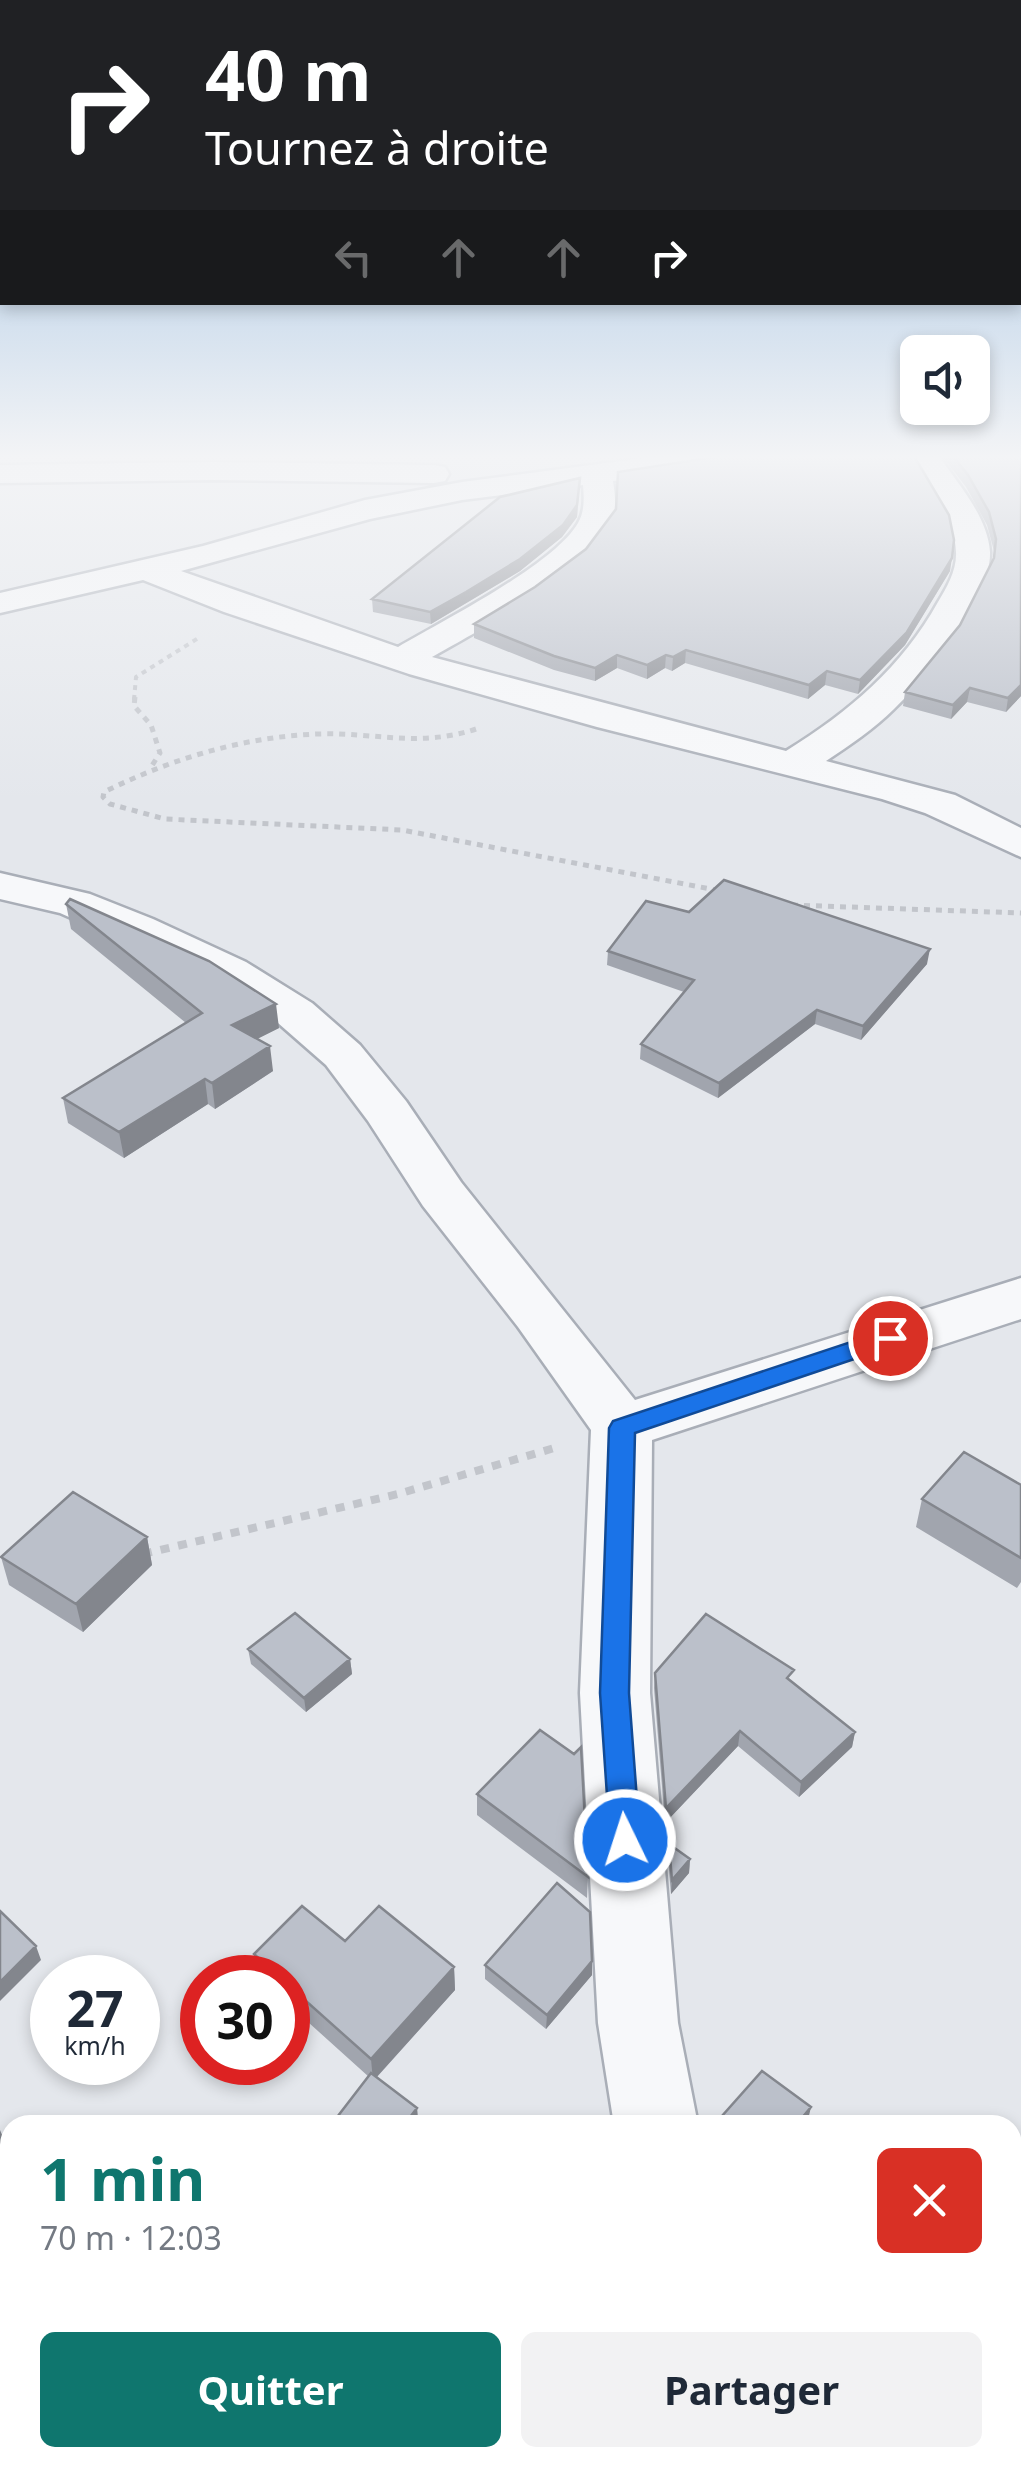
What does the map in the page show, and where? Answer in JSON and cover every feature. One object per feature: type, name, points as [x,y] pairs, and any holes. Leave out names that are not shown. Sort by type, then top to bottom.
[{"type":"street","points":[[0,603],[136,571]]},
{"type":"street","points":[[150,571],[250,612],[403,659],[582,712],[896,790],[1013,830]]},
{"type":"street","points":[[403,659],[541,571]]},
{"type":"street","points":[[792,764],[884,699],[941,623],[970,571]]},
{"type":"street","points":[[0,886],[74,903],[137,930],[230,972],[295,1013],[343,1055],[388,1112],[442,1194],[538,1313],[622,1428],[615,1693],[638,2023],[654,2115]]},
{"type":"street","points":[[622,1428],[781,1373],[1021,1298]]},
{"type":"path","points":[[150,767],[160,753],[151,726],[134,706],[136,677],[182,646],[250,612]]},
{"type":"path","points":[[582,712],[515,718],[435,741],[383,734],[315,734],[236,743],[150,767],[104,792],[104,798],[110,804],[166,819],[402,830],[733,894]]},
{"type":"path","points":[[791,905],[1021,913]]},
{"type":"path","points":[[129,1558],[398,1494],[622,1428]]},
{"type":"building","points":[[407,571],[500,571],[430,612],[372,599]]},
{"type":"building","points":[[556,571],[944,571],[907,632],[860,680],[827,671],[809,685],[686,650],[647,665],[617,655],[595,668],[474,624]]},
{"type":"building","points":[[987,571],[1021,571],[1021,685],[1008,698],[970,688],[953,705],[905,692],[960,625]]},
{"type":"building","points":[[724,880],[930,949],[863,1026],[817,1010],[719,1083],[641,1044],[694,980],[608,951],[646,901],[689,912]]},
{"type":"building","points":[[70,899],[209,961],[276,1004],[232,1025],[270,1046],[212,1083],[205,1079],[119,1132],[63,1098],[202,1013],[66,904]]},
{"type":"building","points":[[964,1452],[1021,1485],[1021,1558],[922,1499]]},
{"type":"building","points":[[73,1492],[147,1537],[76,1604],[1,1557]]},
{"type":"building","points":[[295,1613],[350,1659],[304,1698],[248,1649]]},
{"type":"building","points":[[706,1614],[794,1670],[787,1678],[855,1732],[801,1782],[740,1731],[666,1808],[655,1673]]},
{"type":"building","points":[[540,1730],[574,1754],[581,1747],[588,1877],[477,1794]]},
{"type":"building","points":[[669,1844],[690,1859],[672,1880]]},
{"type":"building","points":[[557,1883],[590,1912],[592,1961],[547,2015],[485,1965]]},
{"type":"building","points":[[302,1906],[345,1941],[379,1906],[454,1967],[371,2059],[310,2005],[310,1955],[254,1954]]},
{"type":"building","points":[[0,1911],[36,1946],[0,1982]]},
{"type":"building","points":[[762,2071],[811,2107],[804,2115],[723,2115]]},
{"type":"building","points":[[371,2073],[417,2108],[412,2115],[339,2115]]},
{"type":"route","points":[[625,1840],[615,1693],[622,1428],[890,1338]]}]
